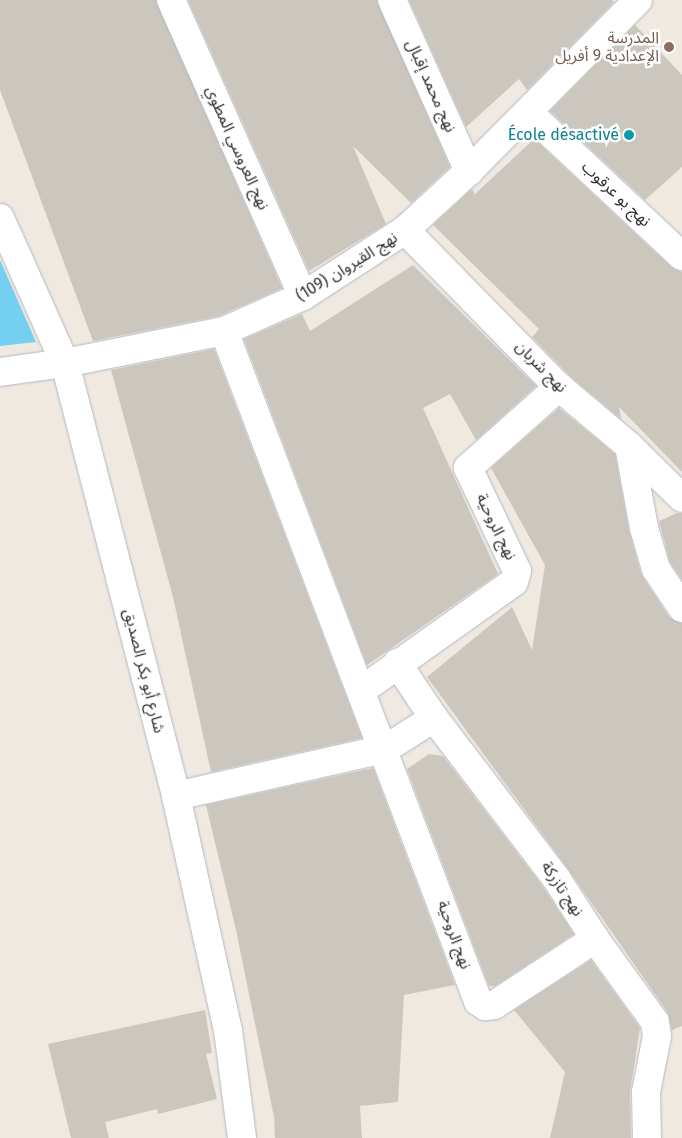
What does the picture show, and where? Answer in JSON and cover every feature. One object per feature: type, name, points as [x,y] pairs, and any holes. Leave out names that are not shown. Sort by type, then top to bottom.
[{"type":"street","name":"نهج العروسي المطوي","points":[[171,0],[303,296]]},
{"type":"street","name":"نهج محمد إقبال","points":[[392,0],[469,172]]},
{"type":"street","name":"نهج القيروان (109)","points":[[0,372],[65,363],[224,331],[303,296],[405,230],[469,172],[638,0]]},
{"type":"street","name":"نهج بو عرقوب","points":[[528,112],[682,256]]},
{"type":"street","name":"شارع أبو بكر الصديق","points":[[0,218],[65,363],[176,796],[228,1030],[242,1138]]},
{"type":"street","name":"نهج شربان","points":[[405,230],[560,387],[629,446],[682,498]]},
{"type":"street","name":"نهج الروحية","points":[[224,331],[362,690],[478,1001],[485,1006],[494,1006],[594,939]]},
{"type":"street","name":"نهج الروحية","points":[[362,690],[518,577],[468,468],[560,387]]},
{"type":"street","points":[[629,446],[644,528],[656,569],[682,608]]},
{"type":"street","name":"نهج تازركة","points":[[397,664],[434,718],[556,878],[594,939],[656,1028],[647,1082],[647,1138]]},
{"type":"street","points":[[176,796],[384,749],[434,718]]},
{"type":"water","points":[[0,260],[36,342],[0,346]]},
{"type":"building","points":[[0,0],[156,0],[282,288],[219,316],[93,341],[0,90]]},
{"type":"building","points":[[188,0],[377,0],[450,167],[411,203],[353,146],[386,224],[309,271]]},
{"type":"building","points":[[409,0],[612,0],[614,2],[527,90],[519,79],[466,127]]},
{"type":"building","name":"École désactivé","points":[[635,25],[682,75],[682,167],[645,200],[550,111]]},
{"type":"building","points":[[534,139],[671,267],[682,272],[682,472],[619,407],[621,419],[570,376],[532,337],[539,329],[433,225],[472,189],[475,194]]},
{"type":"building","points":[[413,265],[536,386],[476,440],[450,394],[423,408],[498,574],[367,665],[244,339],[302,314],[310,331]]},
{"type":"building","points":[[214,349],[362,738],[211,772],[173,597],[111,370]]},
{"type":"building","points":[[559,408],[615,454],[629,531],[641,574],[669,617],[682,623],[682,1026],[672,1030],[668,1013],[568,869],[427,677],[512,607],[532,650],[545,565],[491,468]]},
{"type":"building","points":[[677,513],[682,513],[682,580],[670,562],[659,521]]},
{"type":"building","points":[[429,754],[443,756],[543,887],[574,934],[495,986],[489,986],[407,769]]},
{"type":"building","points":[[373,768],[455,985],[404,995],[398,1102],[360,1106],[362,1138],[275,1138],[274,1117],[236,930],[206,805]]},
{"type":"building","points":[[591,960],[640,1028],[630,1092],[631,1138],[550,1138],[565,1072],[514,1010]]},
{"type":"building","points":[[205,1010],[212,1053],[206,1054],[217,1099],[158,1114],[157,1109],[105,1122],[109,1138],[71,1138],[48,1044]]},
{"type":"place","name":"المدرسة الإعدادية 9 أفريل","points":[[669,47]]},
{"type":"place","name":"École désactivé","points":[[629,135]]}]
